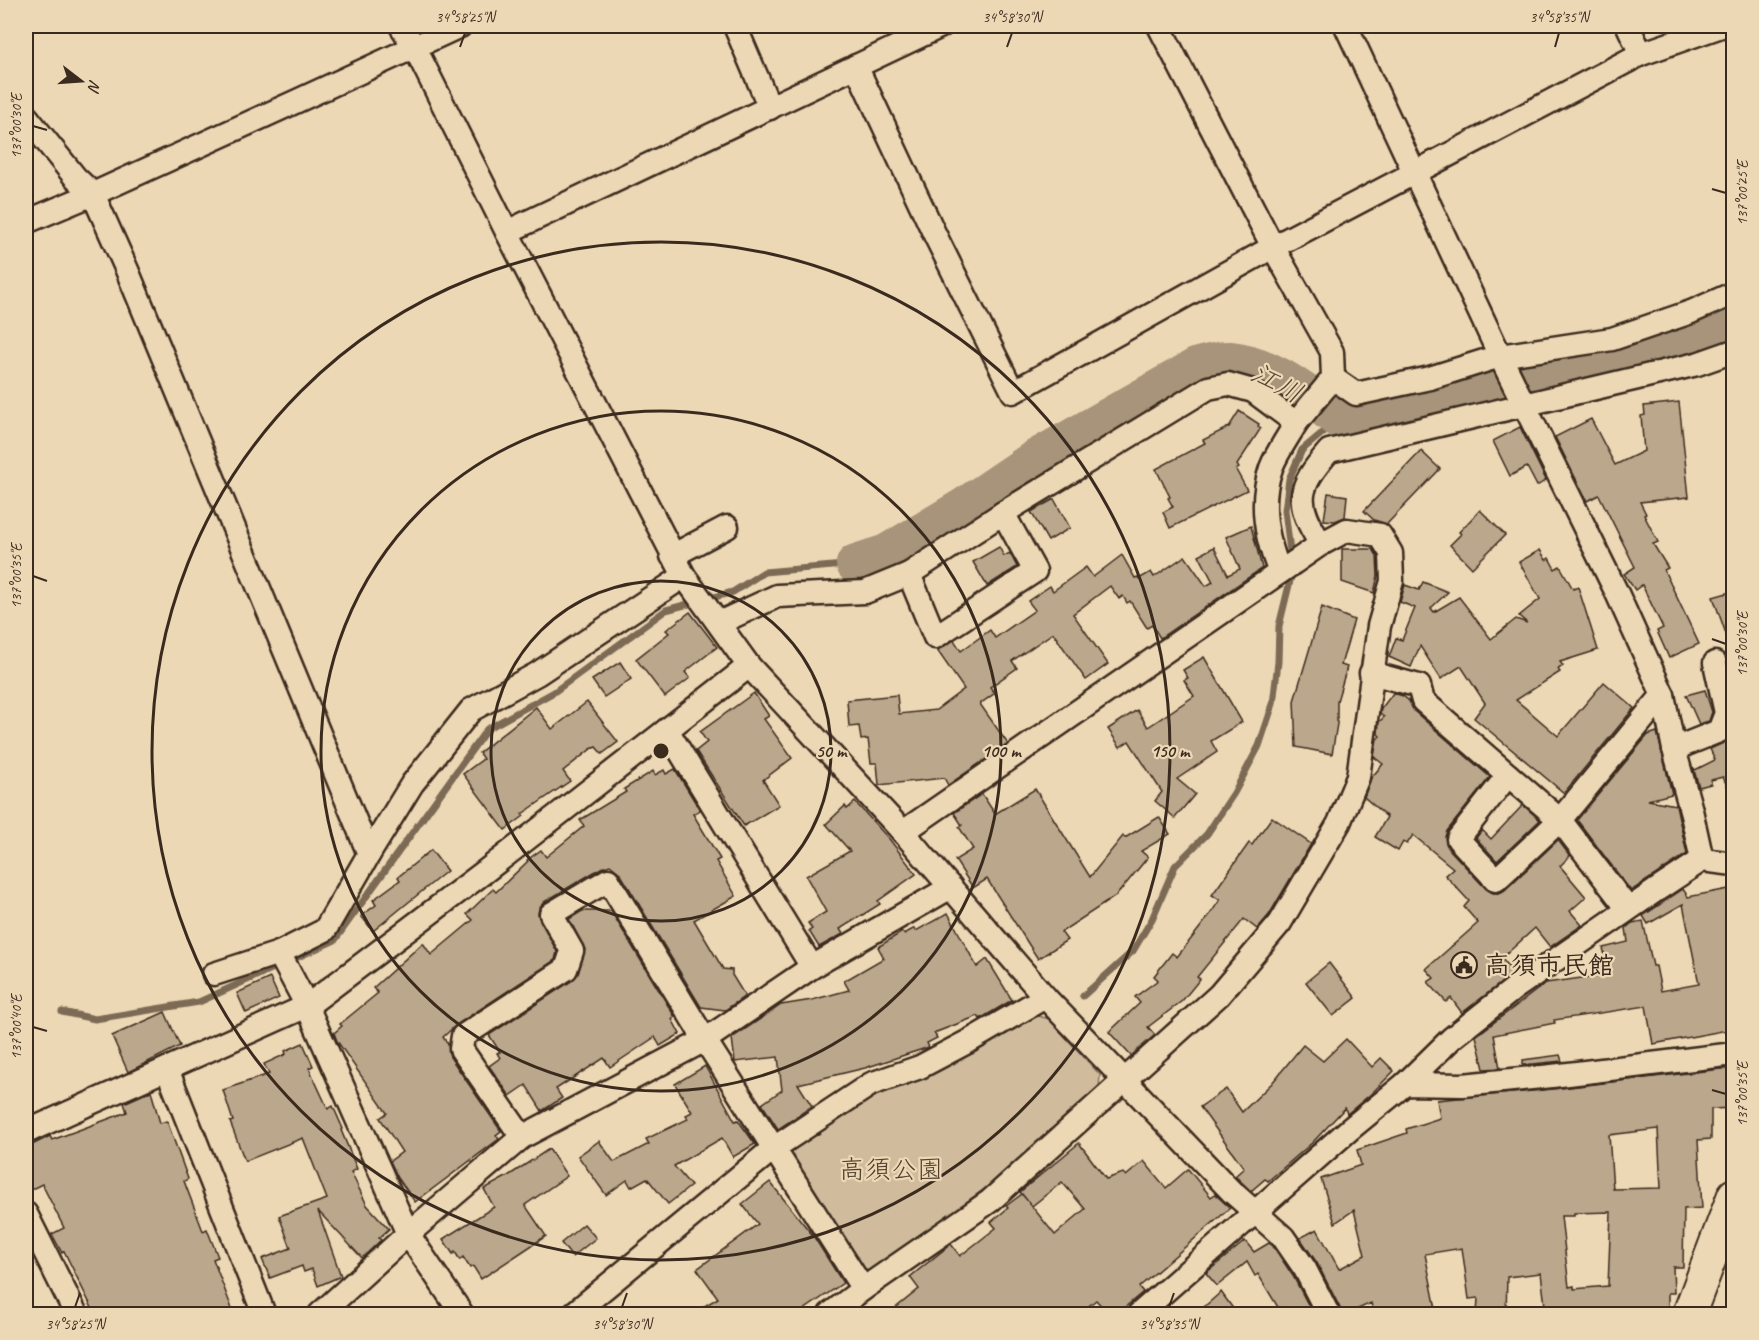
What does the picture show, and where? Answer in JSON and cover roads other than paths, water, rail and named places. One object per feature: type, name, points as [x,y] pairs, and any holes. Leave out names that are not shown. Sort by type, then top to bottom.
[{"type":"main road","points":[[1689,1314],[1734,1196]]},
{"type":"street","points":[[401,26],[414,46],[684,576],[749,666],[903,832],[1045,997],[1231,1191],[1283,1237],[1305,1269],[1328,1314]]},
{"type":"street","points":[[26,222],[93,194],[460,26]]},
{"type":"street","points":[[735,26],[770,108]]},
{"type":"street","points":[[507,232],[941,26]]},
{"type":"street","points":[[1158,26],[1273,247],[1332,352],[1332,378],[1297,422],[1272,467],[1266,492],[1265,517],[1269,546],[1280,571]]},
{"type":"street","points":[[1346,26],[1501,357],[1616,591],[1663,695],[1702,860]]},
{"type":"street","points":[[1628,26],[1641,54]]},
{"type":"street","points":[[856,66],[935,235],[1013,392],[1273,247],[1641,54],[1721,26]]},
{"type":"street","points":[[26,116],[75,177],[93,194],[136,292],[369,854]]},
{"type":"street","points":[[1332,378],[1356,394],[1430,378],[1501,357],[1612,339],[1691,312],[1734,293]]},
{"type":"street","points":[[1313,549],[1301,498],[1310,473],[1329,452],[1697,364],[1734,351]]},
{"type":"street","points":[[720,623],[777,596],[865,592],[909,574],[1003,513],[1209,388],[1228,384],[1253,391],[1297,422]]},
{"type":"street","points":[[909,574],[935,637],[1035,571],[1003,513]]},
{"type":"street","points":[[672,556],[726,527]]},
{"type":"street","points":[[830,1314],[990,1201],[1219,995],[1280,923],[1339,823],[1358,777],[1371,673],[1379,627],[1392,581],[1392,553],[1380,535],[1347,530],[1313,549],[903,832]]},
{"type":"street","points":[[214,974],[279,953],[325,930],[412,784],[471,710],[537,674],[684,576]]},
{"type":"street","points":[[1674,749],[1719,731],[1726,713],[1715,663]]},
{"type":"street","points":[[26,1132],[307,1006],[483,873],[749,666]]},
{"type":"street","points":[[1371,673],[1419,686],[1423,701],[1560,819],[1628,909]]},
{"type":"street","points":[[1508,775],[1458,839],[1497,880],[1560,819],[1663,695]]},
{"type":"street","points":[[667,730],[812,967]]},
{"type":"street","points":[[1139,1314],[1350,1129],[1405,1084],[1452,1038],[1497,1002],[1628,909],[1702,860],[1734,864]]},
{"type":"street","points":[[522,1137],[461,1048],[463,1036],[566,969],[572,951],[551,914],[608,880],[705,1040],[863,1289]]},
{"type":"street","points":[[320,1314],[408,1234],[522,1137],[705,1040],[812,967],[951,887]]},
{"type":"street","points":[[279,953],[307,1006],[408,1234],[462,1314]]},
{"type":"street","points":[[573,1314],[774,1148],[871,1084],[920,1066],[972,1040],[1045,997]]},
{"type":"street","points":[[1405,1084],[1463,1085],[1734,1054]]},
{"type":"street","points":[[167,1069],[264,1314]]},
{"type":"street","points":[[26,1214],[75,1314]]},
{"type":"waterway","name":"江川","points":[[856,564],[887,554],[962,509],[1033,461],[1198,367],[1230,361],[1262,369],[1291,384],[1346,423],[1529,379],[1622,360],[1706,333],[1734,321]]},
{"type":"waterway","points":[[1291,559],[1285,510],[1289,479],[1302,450],[1321,434],[1346,423]]},
{"type":"waterway","points":[[62,1012],[95,1019],[199,1002],[335,940],[487,729],[554,692],[666,610],[733,592],[764,572],[856,564]]},
{"type":"waterway","points":[[1083,996],[1133,951],[1152,919],[1175,866],[1207,834],[1234,793],[1259,746],[1273,704],[1279,626],[1291,570]]},
{"type":"place","name":"高須市民館","points":[[1464,965]]},
{"type":"park label","name":"高須公園","points":[[891,1169]]}]
